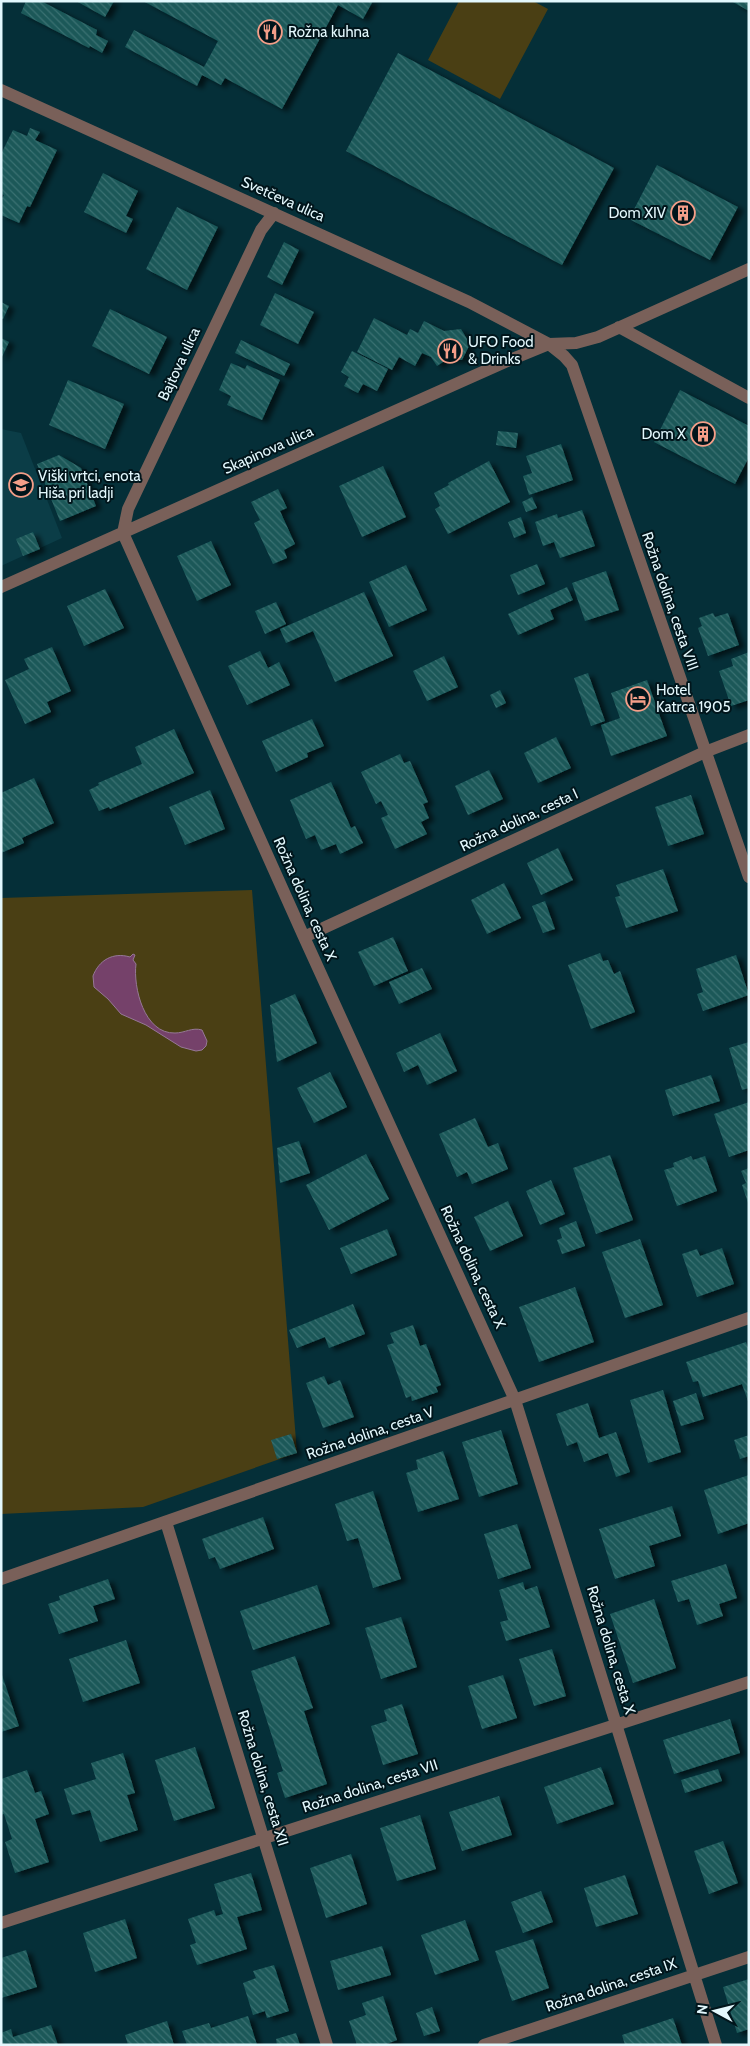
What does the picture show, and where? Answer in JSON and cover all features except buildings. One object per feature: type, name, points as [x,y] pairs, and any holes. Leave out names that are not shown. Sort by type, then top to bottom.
[{"type":"street","name":"Svetčeva ulica","points":[[1,90],[469,302],[549,344]]},
{"type":"street","name":"Bajtova ulica","points":[[123,533],[128,509],[261,230],[274,213]]},
{"type":"street","points":[[549,344],[584,342],[749,269]]},
{"type":"street","points":[[619,327],[749,398]]},
{"type":"street","name":"Skapinova ulica","points":[[1,587],[549,344]]},
{"type":"street","name":"Rožna dolina, cesta VIII","points":[[549,344],[572,365],[749,877]]},
{"type":"street","name":"Rožna dolina, cesta X","points":[[123,533],[304,937],[516,1400],[716,2045]]},
{"type":"street","name":"Rožna dolina, cesta I","points":[[304,937],[705,752],[747,738]]},
{"type":"street","name":"Rožna dolina, cesta V","points":[[1,1579],[749,1318]]},
{"type":"street","name":"Rožna dolina, cesta XII","points":[[166,1522],[328,2045]]},
{"type":"street","name":"Rožna dolina, cesta VII","points":[[1,1923],[749,1682]]},
{"type":"street","name":"Rožna dolina, cesta IX","points":[[484,2045],[749,1957]]},
{"type":"shaded area","points":[[459,1],[533,1],[548,9],[500,99],[428,60]]},
{"type":"shaded area","name":"Viški vrtci, enota Hiša pri ladji","points":[[1,429],[21,433],[62,538],[1,566]]},
{"type":"shaded area","points":[[252,890],[297,1453],[143,1507],[1,1514],[1,898]]},
{"type":"shaded area","points":[[133,954],[135,955],[133,960],[136,964],[136,985],[148,1018],[155,1026],[164,1031],[175,1033],[195,1029],[202,1030],[207,1041],[206,1046],[202,1050],[196,1051],[181,1047],[146,1025],[121,1014],[94,987],[93,976],[103,962],[112,957],[130,957]]},
{"type":"place","name":"Rožna kuhna","points":[[270,32]]},
{"type":"place","name":"Dom XIV","points":[[683,213]]},
{"type":"place","name":"UFO Food & Drinks","points":[[450,351]]},
{"type":"place","name":"Dom X","points":[[703,434]]},
{"type":"place","name":"Viški vrtci, enota Hiša pri ladji","points":[[21,485]]},
{"type":"place","name":"Hotel Katrca 1905","points":[[638,699]]}]
